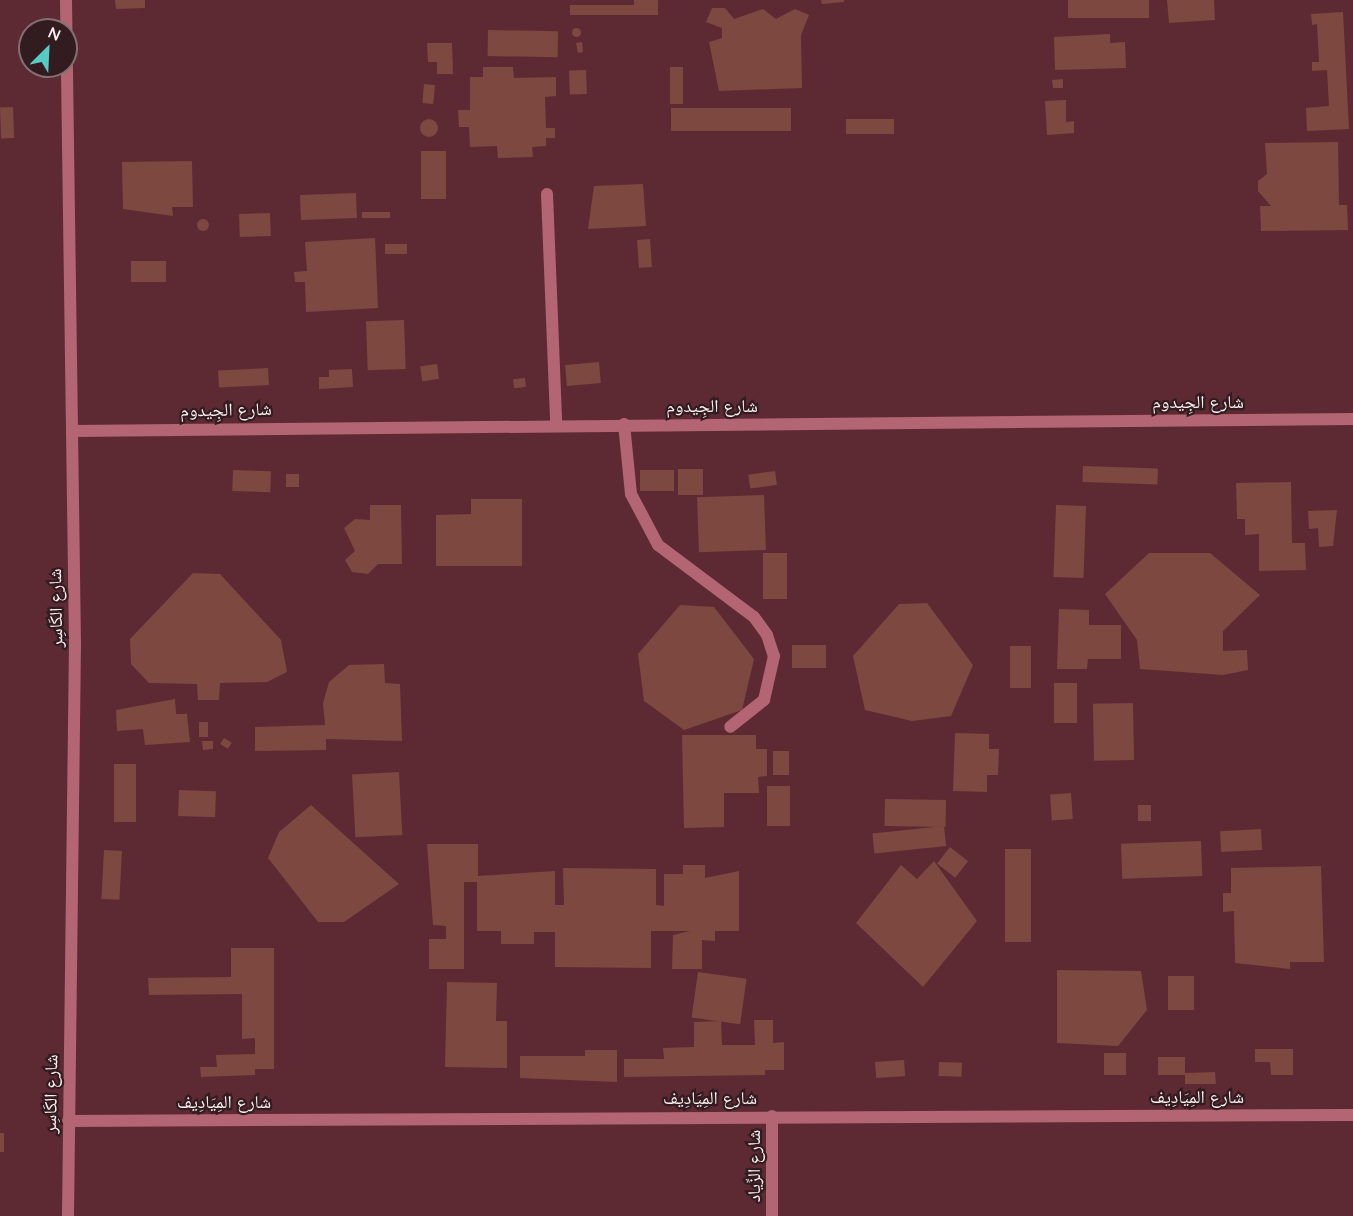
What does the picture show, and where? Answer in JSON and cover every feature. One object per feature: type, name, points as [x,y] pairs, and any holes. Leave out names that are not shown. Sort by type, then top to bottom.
[{"type":"street","name":"شارع الكَاسِر","points":[[66,0],[72,431],[68,1216]]},
{"type":"street","points":[[547,194],[556,423]]},
{"type":"street","name":"شارع الجِيدوم","points":[[72,431],[556,423],[1353,419]]},
{"type":"street","points":[[624,424],[631,494],[658,545],[754,617],[767,635],[774,656],[765,700],[730,727]]},
{"type":"street","name":"شارع المِيَادِيف","points":[[68,1121],[1353,1115]]},
{"type":"street","name":"شارع الزِّياد","points":[[772,1116],[772,1216]]},
{"type":"building","points":[[115,0],[145,0],[145,8],[116,9]]},
{"type":"building","points":[[634,0],[658,0],[658,15],[570,15],[570,5],[634,5]]},
{"type":"building","points":[[821,0],[844,0],[844,2],[822,4]]},
{"type":"building","points":[[1068,0],[1149,0],[1149,18],[1068,18]]},
{"type":"building","points":[[1167,0],[1214,0],[1215,20],[1169,23]]},
{"type":"building","points":[[712,8],[725,8],[734,19],[763,9],[776,19],[795,9],[809,15],[801,35],[802,88],[719,91],[709,42],[722,38],[722,28],[706,22]]},
{"type":"building","points":[[1343,12],[1349,129],[1307,131],[1306,108],[1329,106],[1327,70],[1312,71],[1312,62],[1319,62],[1317,24],[1312,25],[1311,14]]},
{"type":"building","points":[[576,27],[581,32],[576,37],[571,32]]},
{"type":"building","points":[[488,30],[558,31],[558,57],[488,56]]},
{"type":"building","points":[[1110,34],[1110,43],[1125,42],[1126,68],[1055,70],[1054,37]]},
{"type":"building","points":[[582,42],[583,52],[578,53],[576,43]]},
{"type":"building","points":[[427,43],[452,43],[453,74],[437,74],[437,62],[428,62]]},
{"type":"building","points":[[483,67],[513,67],[514,78],[556,77],[556,96],[545,97],[546,128],[555,128],[555,138],[546,138],[546,146],[532,147],[533,157],[498,158],[497,146],[470,147],[469,127],[459,127],[458,110],[470,110],[470,77],[483,77]]},
{"type":"building","points":[[670,67],[683,67],[683,104],[670,104]]},
{"type":"building","points":[[586,70],[587,94],[570,95],[569,71]]},
{"type":"building","points":[[1063,79],[1063,88],[1053,88],[1052,80]]},
{"type":"building","points":[[424,84],[435,85],[433,104],[422,103]]},
{"type":"building","points":[[1066,100],[1066,122],[1074,121],[1074,133],[1047,135],[1045,101]]},
{"type":"building","points":[[0,107],[13,107],[14,138],[1,138]]},
{"type":"building","points":[[671,108],[791,108],[791,131],[671,131]]},
{"type":"building","points":[[429,119],[435,122],[438,128],[435,134],[429,137],[423,134],[420,128],[423,122]]},
{"type":"building","points":[[846,119],[894,119],[894,134],[846,134]]},
{"type":"building","points":[[1338,142],[1339,205],[1347,205],[1348,230],[1261,231],[1260,206],[1271,206],[1258,191],[1258,181],[1267,174],[1265,143]]},
{"type":"building","points":[[421,151],[446,151],[446,199],[421,199]]},
{"type":"building","points":[[192,161],[193,207],[172,207],[173,216],[123,209],[122,162]]},
{"type":"building","points":[[643,184],[646,226],[588,229],[594,186]]},
{"type":"building","points":[[356,193],[357,218],[301,220],[300,195]]},
{"type":"building","points":[[362,212],[390,212],[390,218],[362,218]]},
{"type":"building","points":[[270,213],[271,236],[240,237],[239,214]]},
{"type":"building","points":[[205,219],[209,225],[205,231],[201,231],[197,223]]},
{"type":"building","points":[[375,238],[378,308],[306,312],[305,282],[295,282],[294,272],[307,271],[305,242]]},
{"type":"building","points":[[650,239],[652,267],[639,268],[637,240]]},
{"type":"building","points":[[385,244],[407,244],[407,254],[385,254]]},
{"type":"building","points":[[131,261],[166,261],[166,282],[131,282]]},
{"type":"building","points":[[404,320],[406,369],[368,370],[366,321]]},
{"type":"building","points":[[599,362],[601,383],[567,386],[565,365]]},
{"type":"building","points":[[437,364],[439,379],[422,381],[420,366]]},
{"type":"building","points":[[268,368],[269,385],[219,388],[218,371]]},
{"type":"building","points":[[352,369],[353,387],[319,389],[319,377],[329,377],[329,370]]},
{"type":"building","points":[[525,378],[526,387],[514,388],[513,379]]},
{"type":"building","points":[[1083,466],[1158,469],[1157,485],[1082,482]]},
{"type":"building","points":[[678,469],[703,469],[703,495],[678,495]]},
{"type":"building","points":[[233,470],[271,471],[270,492],[232,491]]},
{"type":"building","points":[[640,470],[674,470],[674,491],[640,491]]},
{"type":"building","points":[[775,471],[777,485],[750,489],[748,475]]},
{"type":"building","points":[[286,474],[299,474],[299,487],[286,487]]},
{"type":"building","points":[[1291,482],[1292,543],[1305,543],[1306,570],[1259,571],[1259,534],[1245,535],[1245,519],[1237,519],[1236,483]]},
{"type":"building","points":[[764,495],[766,550],[699,552],[697,497]]},
{"type":"building","points":[[471,499],[522,499],[522,566],[436,566],[436,515],[471,514]]},
{"type":"building","points":[[370,505],[401,505],[402,564],[378,564],[368,574],[352,572],[345,560],[355,551],[344,528],[355,519],[370,520]]},
{"type":"building","points":[[1056,505],[1086,506],[1083,578],[1053,577]]},
{"type":"building","points":[[1337,510],[1333,546],[1319,547],[1318,528],[1309,529],[1308,511]]},
{"type":"building","points":[[763,553],[787,553],[787,599],[763,599]]},
{"type":"building","points":[[1149,553],[1210,553],[1260,595],[1223,631],[1223,651],[1247,650],[1248,670],[1223,675],[1140,669],[1137,640],[1105,594]]},
{"type":"building","points":[[193,573],[220,574],[281,640],[287,672],[267,682],[220,683],[219,700],[198,700],[197,684],[149,683],[131,664],[130,639]]},
{"type":"building","points":[[927,603],[973,665],[951,716],[912,721],[865,710],[853,656],[899,604]]},
{"type":"building","points":[[680,605],[714,607],[754,659],[742,710],[684,730],[644,701],[638,654]]},
{"type":"building","points":[[1059,609],[1089,610],[1089,625],[1121,625],[1121,659],[1088,659],[1087,669],[1057,669]]},
{"type":"building","points":[[792,645],[826,645],[826,668],[792,668]]},
{"type":"building","points":[[1010,646],[1031,646],[1031,688],[1010,688]]},
{"type":"building","points":[[384,664],[385,683],[400,684],[402,741],[326,739],[326,750],[255,751],[255,727],[325,725],[323,703],[329,682],[349,665]]},
{"type":"building","points":[[1054,683],[1077,683],[1077,723],[1054,723]]},
{"type":"building","points":[[175,699],[176,714],[187,714],[190,742],[145,745],[143,729],[117,731],[116,710]]},
{"type":"building","points":[[1133,703],[1134,760],[1094,761],[1093,704]]},
{"type":"building","points":[[199,722],[208,722],[208,737],[199,737]]},
{"type":"building","points":[[955,733],[989,734],[989,749],[999,749],[998,775],[987,775],[987,792],[953,791]]},
{"type":"building","points":[[682,735],[756,735],[756,749],[767,749],[767,776],[758,777],[759,793],[724,793],[724,827],[684,828]]},
{"type":"building","points":[[224,738],[232,743],[228,749],[220,744]]},
{"type":"building","points":[[202,741],[213,741],[213,749],[203,750]]},
{"type":"building","points":[[773,751],[789,751],[789,775],[773,775]]},
{"type":"building","points":[[114,764],[136,764],[136,822],[114,822]]},
{"type":"building","points":[[399,772],[402,835],[355,837],[352,774]]},
{"type":"building","points":[[767,786],[790,786],[790,826],[767,826]]},
{"type":"building","points":[[179,790],[216,791],[215,817],[178,816]]},
{"type":"building","points":[[1071,793],[1073,819],[1052,820],[1050,794]]},
{"type":"building","points":[[885,799],[946,800],[946,827],[885,826]]},
{"type":"building","points":[[311,805],[399,884],[344,922],[318,922],[268,858],[279,832]]},
{"type":"building","points":[[1138,805],[1151,805],[1151,821],[1138,821]]},
{"type":"building","points":[[944,826],[946,846],[874,853],[872,834]]},
{"type":"building","points":[[1261,829],[1262,850],[1221,852],[1220,831]]},
{"type":"building","points":[[1201,841],[1202,876],[1122,879],[1121,844]]},
{"type":"building","points":[[427,844],[478,844],[478,876],[555,871],[555,905],[564,905],[563,868],[656,869],[656,905],[664,906],[664,874],[683,874],[683,865],[705,865],[705,878],[739,871],[739,931],[715,931],[715,941],[702,940],[702,969],[672,969],[673,935],[690,931],[651,931],[651,968],[555,967],[555,932],[534,932],[534,944],[501,944],[501,931],[477,931],[477,882],[464,882],[464,969],[429,969],[429,939],[446,939],[446,926],[433,925]]},
{"type":"building","points":[[950,847],[968,861],[955,878],[937,864]]},
{"type":"building","points":[[1005,849],[1031,849],[1031,942],[1005,942]]},
{"type":"building","points":[[104,850],[122,851],[119,900],[101,899]]},
{"type":"building","points":[[934,861],[977,921],[923,987],[856,923],[901,865],[917,879]]},
{"type":"building","points":[[1321,866],[1324,962],[1290,962],[1290,969],[1235,963],[1234,911],[1223,912],[1223,893],[1231,893],[1231,868]]},
{"type":"building","points":[[231,948],[274,948],[274,1069],[255,1069],[255,1075],[201,1077],[200,1067],[217,1067],[216,1055],[255,1054],[255,1038],[242,1039],[242,994],[149,995],[148,978],[231,977]]},
{"type":"building","points":[[1057,970],[1141,971],[1147,1010],[1118,1046],[1057,1043]]},
{"type":"building","points":[[698,972],[747,979],[740,1024],[692,1018]]},
{"type":"building","points":[[1168,976],[1194,976],[1194,1010],[1168,1010]]},
{"type":"building","points":[[447,982],[497,983],[496,1021],[507,1021],[507,1068],[445,1067]]},
{"type":"building","points":[[754,1020],[773,1020],[773,1043],[784,1042],[784,1070],[765,1070],[765,1075],[624,1077],[624,1059],[664,1059],[663,1048],[694,1047],[694,1022],[721,1021],[722,1045],[755,1045]]},
{"type":"building","points":[[1255,1049],[1293,1049],[1293,1075],[1271,1075],[1270,1062],[1255,1062]]},
{"type":"building","points":[[585,1050],[617,1050],[617,1082],[520,1078],[520,1056],[585,1056]]},
{"type":"building","points":[[1104,1053],[1126,1053],[1126,1075],[1104,1075]]},
{"type":"building","points":[[1158,1057],[1185,1057],[1185,1073],[1215,1072],[1216,1084],[1185,1084],[1185,1075],[1158,1075]]},
{"type":"building","points":[[904,1060],[905,1076],[876,1078],[875,1062]]},
{"type":"building","points":[[939,1062],[962,1063],[961,1077],[939,1076]]},
{"type":"building","points":[[0,1133],[4,1133],[4,1152],[0,1152]]}]
